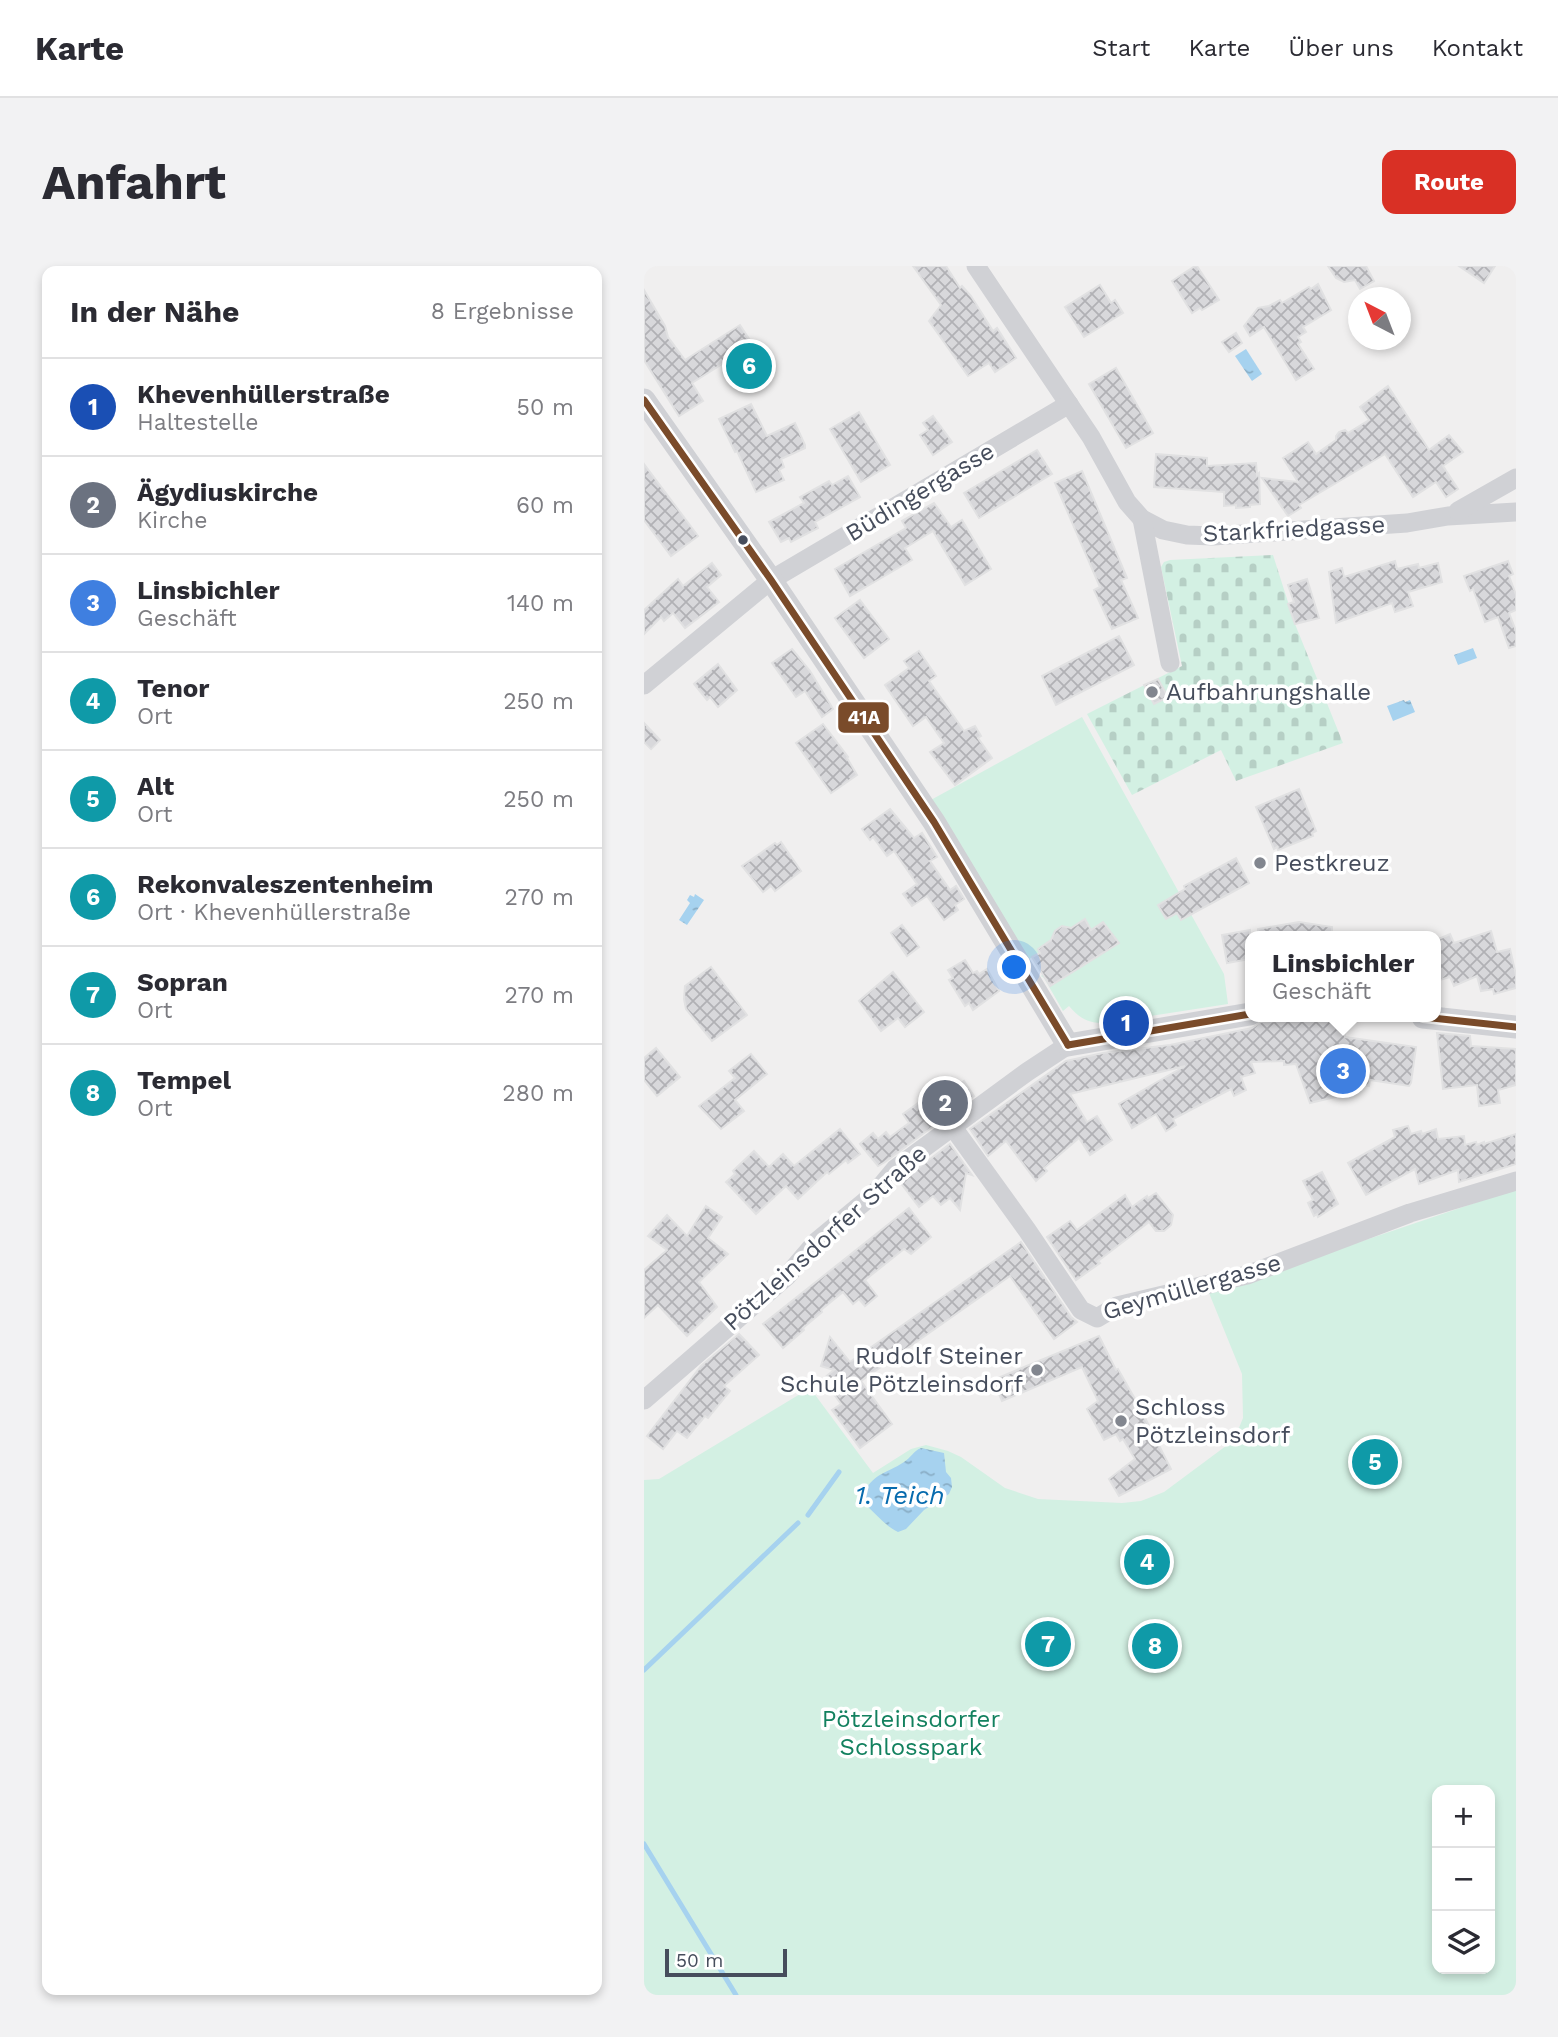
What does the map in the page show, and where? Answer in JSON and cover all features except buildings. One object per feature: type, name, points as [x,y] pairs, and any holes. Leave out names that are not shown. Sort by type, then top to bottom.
[{"type":"street","points":[[976,266],[1007,308],[1091,437],[1128,502],[1142,519],[1170,663]]},
{"type":"street","points":[[644,400],[771,580],[934,822],[1068,1045]]},
{"type":"street","name":"Büdingergasse","points":[[644,685],[771,580],[1069,404]]},
{"type":"street","name":"Starkfriedgasse","points":[[1448,516],[1485,498],[1516,478]]},
{"type":"street","name":"Starkfriedgasse","points":[[1142,519],[1163,530],[1187,535],[1213,536],[1407,523],[1448,516],[1516,512]]},
{"type":"street","name":"Pötzleinsdorfer Straße","points":[[644,1400],[787,1276],[817,1241],[875,1193],[895,1170],[952,1126],[1068,1045],[1245,1015]]},
{"type":"street","points":[[1441,1019],[1516,1027]]},
{"type":"street","name":"Geymüllergasse","points":[[952,1126],[1081,1311],[1097,1318],[1117,1306],[1247,1275],[1410,1213],[1516,1181]]},
{"type":"green space","points":[[1273,555],[1295,624],[1343,743],[1236,781],[1221,750],[1132,795],[1087,714],[1182,666],[1161,567],[1164,562],[1170,560]]},
{"type":"green space","points":[[1082,717],[1224,974],[1228,1004],[1105,1023],[1085,1019],[1069,1006],[1063,1011],[1041,976],[1043,974],[1049,985],[1053,985],[1057,978],[1060,980],[1118,943],[1103,922],[1091,930],[1085,920],[1071,928],[1062,926],[1055,931],[1051,940],[1038,949],[1040,953],[1029,959],[929,801]]},
{"type":"green space","name":"Pötzleinsdorfer Schlosspark","points":[[1516,1189],[1516,1995],[644,1995],[644,1480],[659,1479],[810,1388],[873,1473],[911,1449],[926,1445],[961,1457],[1005,1488],[1038,1499],[1122,1503],[1141,1501],[1164,1492],[1234,1440],[1243,1418],[1242,1374],[1209,1293]]},
{"type":"water","points":[[1246,349],[1262,374],[1252,381],[1235,356]]},
{"type":"water","points":[[1473,648],[1477,658],[1458,665],[1454,655]]},
{"type":"water","points":[[1349,683],[1354,686],[1352,695],[1340,697],[1334,693],[1334,688]]},
{"type":"water","points":[[1410,700],[1415,712],[1393,721],[1387,706]]},
{"type":"water","points":[[695,894],[704,900],[687,925],[679,920],[690,903],[687,900],[690,895],[694,897]]},
{"type":"water","name":"1. Teich","points":[[921,1448],[944,1453],[946,1472],[951,1478],[952,1487],[949,1494],[924,1510],[906,1529],[898,1532],[884,1523],[865,1504],[863,1493],[877,1477],[904,1462]]},
{"type":"waterway","points":[[808,1515],[839,1472]]},
{"type":"waterway","points":[[644,1670],[798,1523]]},
{"type":"waterway","points":[[644,1844],[736,1995]]},
{"type":"transit line","name":"41A","points":[[644,400],[771,580],[934,822],[1068,1045]]},
{"type":"transit line","name":"41A","points":[[1068,1045],[1245,1015]]},
{"type":"transit line","name":"41A","points":[[1441,1019],[1516,1027]]},
{"type":"place","name":"Rekonvaleszentenheim","points":[[749,366]]},
{"type":"place","name":"Aufbahrungshalle","points":[[1152,692]]},
{"type":"place","name":"Pestkreuz","points":[[1260,863]]},
{"type":"place","name":"Khevenhüllerstraße","points":[[1126,1023]]},
{"type":"place","name":"Linsbichler","points":[[1343,1071]]},
{"type":"place","name":"Ägydiuskirche","points":[[945,1103]]},
{"type":"place","name":"Rudolf Steiner Schule Pötzleinsdorf","points":[[1037,1370]]},
{"type":"place","name":"Schloss Pötzleinsdorf","points":[[1121,1421]]},
{"type":"place","name":"Alt","points":[[1375,1462]]},
{"type":"place","name":"Tenor","points":[[1147,1562]]},
{"type":"place","name":"Sopran","points":[[1048,1644]]},
{"type":"place","name":"Tempel","points":[[1155,1646]]}]
